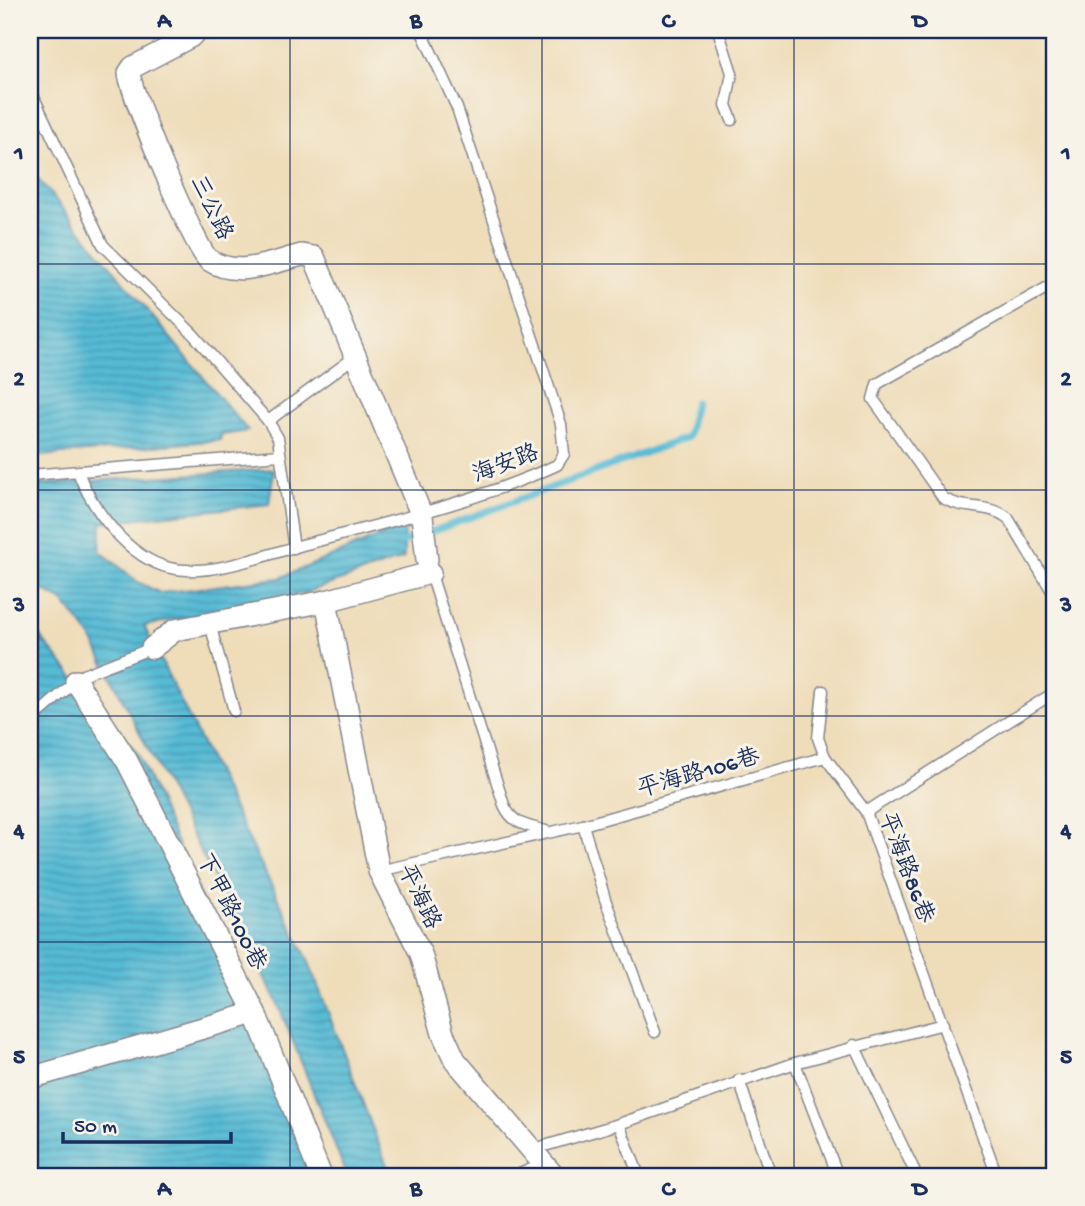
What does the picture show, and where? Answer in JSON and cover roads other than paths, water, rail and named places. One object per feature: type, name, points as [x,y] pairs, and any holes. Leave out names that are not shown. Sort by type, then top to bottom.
[{"type":"street","name":"三公路","points":[[198,30],[133,67],[129,73],[193,236],[210,261],[233,270],[302,255],[314,257],[423,521],[429,566]]},
{"type":"street","points":[[152,648],[175,631],[326,601],[429,566]]},
{"type":"street","name":"平海路","points":[[326,601],[379,871],[421,954],[443,1034],[454,1060],[543,1163]]},
{"type":"street","name":"下甲路100巷","points":[[80,678],[127,761],[255,1013],[321,1176]]},
{"type":"street","points":[[30,1078],[255,1013]]},
{"type":"lane","name":"海安路","points":[[79,476],[113,529],[146,559],[171,569],[236,564],[293,548],[423,521],[558,465],[564,454],[564,437],[457,108],[421,30]]},
{"type":"lane","points":[[718,30],[732,73],[726,105],[732,120]]},
{"type":"lane","points":[[30,89],[103,245],[193,334],[268,421],[278,438],[293,548]]},
{"type":"lane","points":[[1055,283],[877,384],[873,398],[943,498],[953,505],[998,510],[1008,518],[1055,596]]},
{"type":"lane","points":[[268,421],[356,356]]},
{"type":"lane","points":[[30,475],[79,476],[280,455]]},
{"type":"lane","points":[[429,566],[507,811],[519,825],[548,832]]},
{"type":"lane","points":[[210,624],[234,711]]},
{"type":"lane","points":[[30,722],[80,678],[152,648]]},
{"type":"lane","name":"平海路86巷","points":[[823,691],[818,738],[825,757],[866,812],[997,1176]]},
{"type":"lane","points":[[866,812],[1055,692]]},
{"type":"lane","name":"平海路106巷","points":[[379,871],[583,825],[825,757]]},
{"type":"lane","points":[[583,825],[605,898],[654,1032]]},
{"type":"lane","points":[[515,1176],[619,1124],[739,1080],[854,1045],[943,1024]]},
{"type":"lane","points":[[854,1045],[914,1170]]},
{"type":"lane","points":[[794,1063],[838,1176]]},
{"type":"lane","points":[[739,1080],[771,1176]]},
{"type":"lane","points":[[619,1124],[639,1176]]},
{"type":"water","points":[[30,167],[248,431],[221,435],[220,440],[30,457]]},
{"type":"water","points":[[274,469],[269,504],[102,522],[100,551],[138,582],[160,593],[280,578],[404,526],[404,558],[305,593],[144,626],[308,960],[391,1176],[347,1176],[277,1002],[91,637],[63,601],[30,583],[30,485]]},
{"type":"water","points":[[30,625],[137,752],[280,1078],[318,1176],[30,1176]]},
{"type":"waterway","points":[[404,542],[688,437],[695,402]]}]
